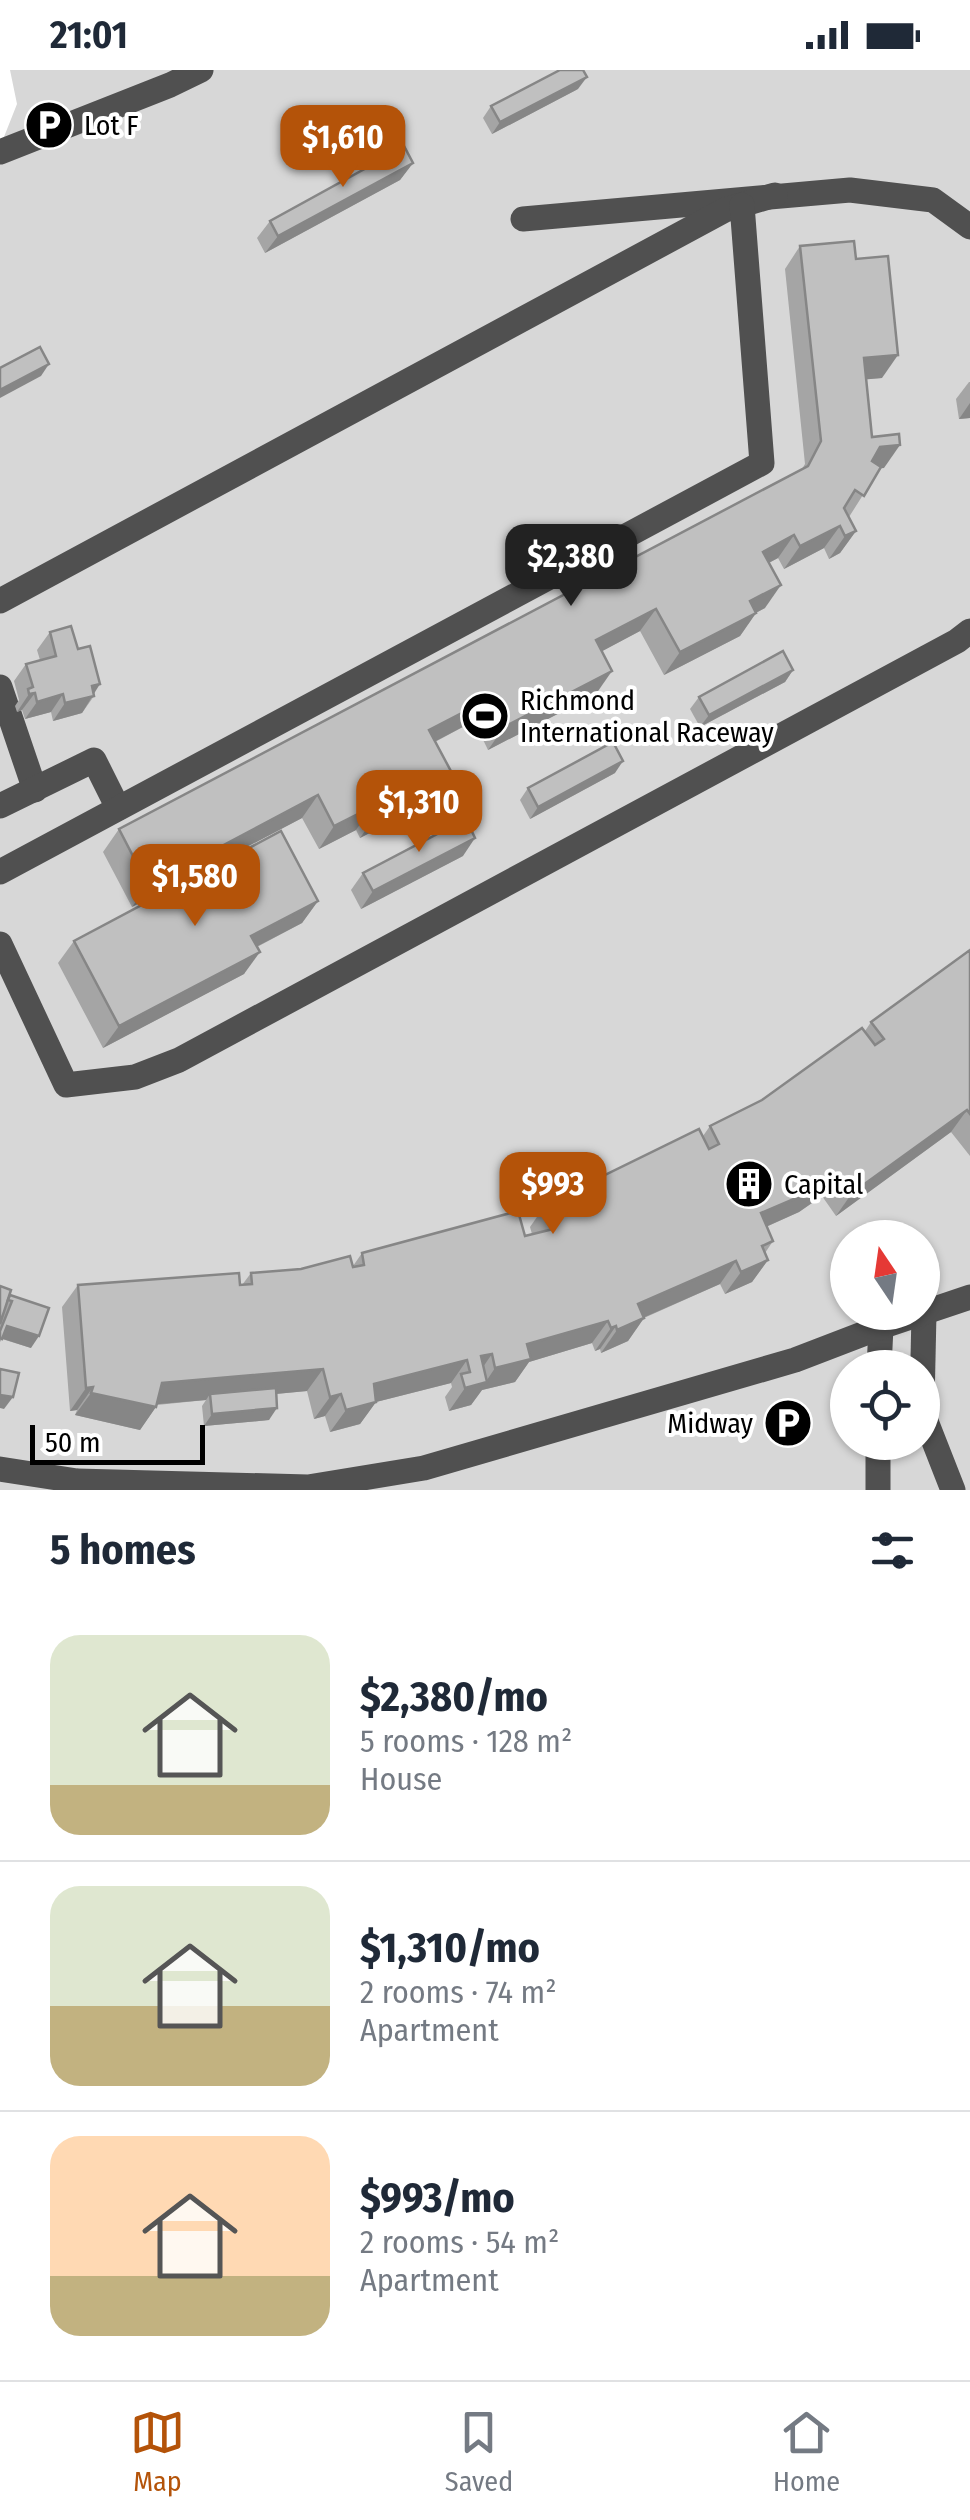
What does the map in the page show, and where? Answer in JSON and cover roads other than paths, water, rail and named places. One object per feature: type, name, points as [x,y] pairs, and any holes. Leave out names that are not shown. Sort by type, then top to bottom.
[{"type":"street","points":[[0,152],[167,78],[201,70]]},
{"type":"street","points":[[523,220],[850,190],[933,200],[970,226]]},
{"type":"street","points":[[0,601],[725,210],[774,196]]},
{"type":"street","points":[[0,872],[762,463],[742,204]]},
{"type":"street","points":[[0,944],[66,1085],[136,1077],[180,1060],[970,632]]},
{"type":"street","points":[[0,687],[35,790]]},
{"type":"street","points":[[0,806],[94,760],[118,808]]},
{"type":"street","points":[[940,1307],[970,1297]]},
{"type":"street","points":[[0,1469],[77,1482],[308,1487],[424,1468],[795,1360],[874,1330]]},
{"type":"street","points":[[940,1455],[953,1490]]},
{"type":"street","points":[[878,1460],[878,1490]]},
{"type":"place","name":"Lot F","points":[[49,125]]},
{"type":"place","name":"Richmond International Raceway","points":[[485,716]]},
{"type":"place","name":"Capital","points":[[749,1184]]},
{"type":"place","name":"Midway","points":[[788,1423]]}]
